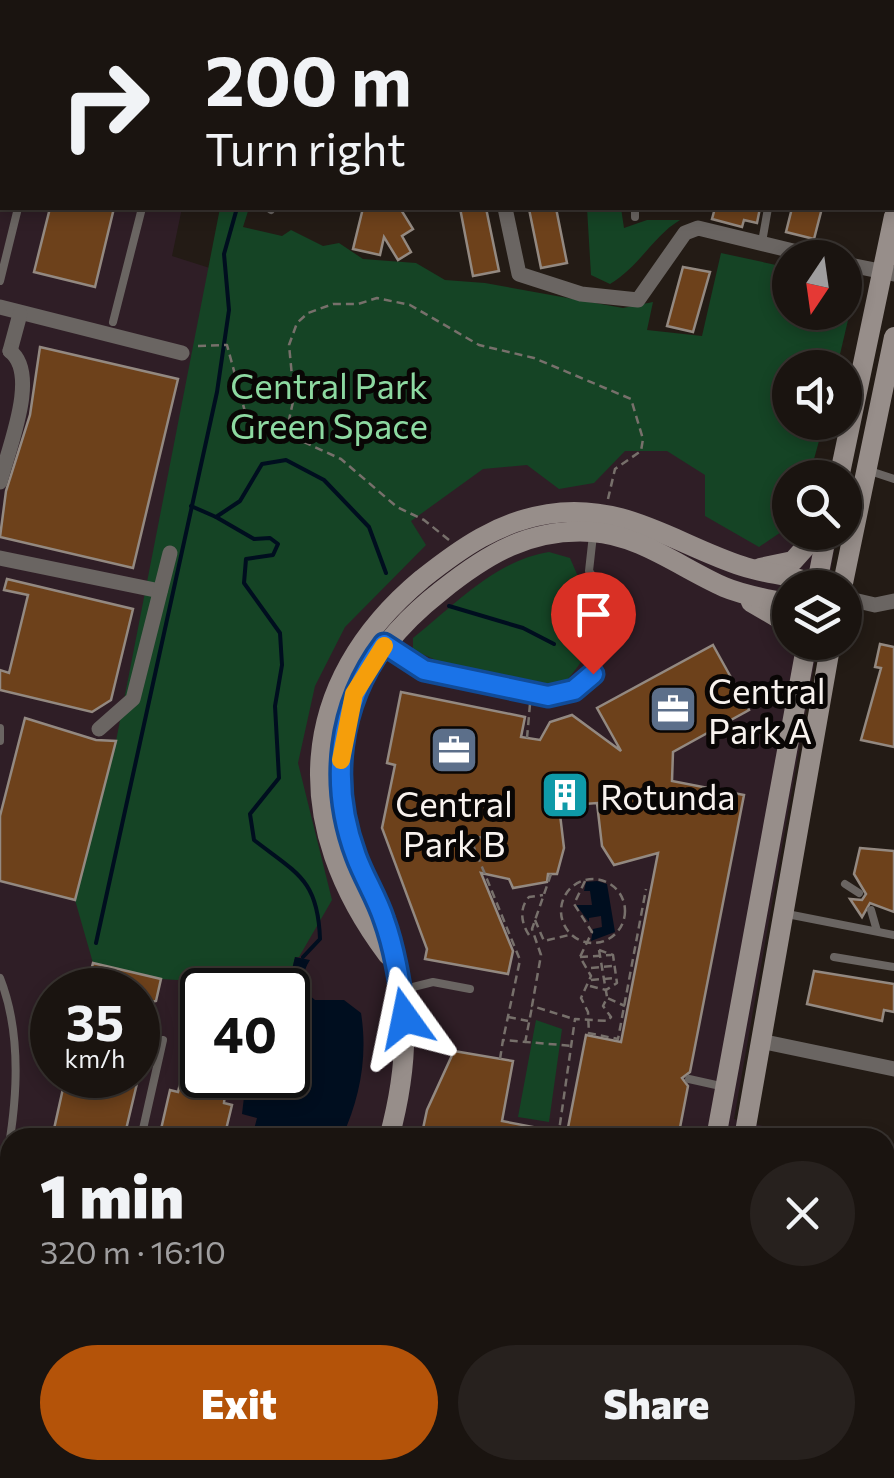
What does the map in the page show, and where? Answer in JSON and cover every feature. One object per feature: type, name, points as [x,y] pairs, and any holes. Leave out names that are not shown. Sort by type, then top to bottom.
[{"type":"street","points":[[504,210],[519,274],[586,295],[638,300],[691,229],[772,245]]},
{"type":"street","points":[[844,460],[890,279],[894,216]]},
{"type":"street","points":[[862,270],[890,279]]},
{"type":"street","points":[[0,307],[190,350]]},
{"type":"street","points":[[0,482],[25,383],[22,364],[5,352],[20,314]]},
{"type":"street","points":[[846,570],[894,337]]},
{"type":"street","points":[[393,960],[367,926],[334,850],[320,782],[328,710],[346,667],[368,630],[469,542],[518,520],[550,514],[584,511],[641,521],[736,564],[772,574]]},
{"type":"street","points":[[391,1128],[407,1059],[400,990],[385,922],[356,856],[341,786],[348,716],[365,672],[384,644],[435,595],[506,546],[536,535],[594,532],[652,550],[772,614]]},
{"type":"street","points":[[736,564],[777,568],[806,550]]},
{"type":"street","points":[[100,729],[133,699],[170,552]]},
{"type":"street","points":[[0,558],[160,592]]},
{"type":"street","points":[[728,589],[772,600]]},
{"type":"street","points":[[862,602],[875,605],[894,601]]},
{"type":"street","points":[[799,660],[803,673]]},
{"type":"street","points":[[718,1128],[805,660]]},
{"type":"street","points":[[746,1128],[828,660]]},
{"type":"street","points":[[760,1042],[894,1070]]},
{"type":"lane","points":[[0,281],[18,210]]},
{"type":"lane","points":[[113,322],[141,210]]},
{"type":"lane","points":[[762,242],[768,210]]},
{"type":"lane","points":[[867,470],[894,479]]},
{"type":"lane","points":[[368,630],[424,670],[548,696],[574,690],[593,674],[614,631],[612,603],[589,571],[594,532]]},
{"type":"lane","points":[[0,728],[0,742]]},
{"type":"lane","points":[[845,884],[859,892]]},
{"type":"lane","points":[[872,910],[877,932]]},
{"type":"lane","points":[[782,913],[894,935]]},
{"type":"lane","points":[[834,957],[894,967]]},
{"type":"lane","points":[[0,978],[13,1018],[16,1054],[7,1128]]},
{"type":"lane","points":[[400,990],[433,982],[470,989]]},
{"type":"lane","points":[[142,1128],[162,1040]]},
{"type":"lane","points":[[689,1080],[725,1087]]},
{"type":"path","points":[[450,541],[424,520],[397,508],[341,459],[288,436],[294,397],[289,345],[297,323],[308,313],[332,304],[358,304],[377,298],[410,305],[479,345],[534,358],[631,400],[643,439],[640,451],[615,469],[608,500]]},
{"type":"path","points":[[190,350],[227,344],[247,418],[254,424],[287,426]]},
{"type":"path","points":[[527,738],[530,703]]},
{"type":"path","points":[[480,837],[470,840],[520,960],[500,1059]]},
{"type":"path","points":[[532,937],[551,874]]},
{"type":"path","points":[[580,957],[591,929],[576,913],[574,904],[584,880]]},
{"type":"path","points":[[584,880],[607,882],[626,905],[617,934],[598,943],[587,943],[570,934],[562,922],[562,900],[568,890],[584,880]]},
{"type":"path","points":[[613,955],[591,968],[590,983],[581,998],[588,1034],[618,1038],[646,889]]},
{"type":"path","points":[[525,1044],[541,955],[522,922],[523,906],[529,897],[545,896]]},
{"type":"path","points":[[535,920],[544,941],[570,934]]},
{"type":"path","points":[[532,1006],[576,1019],[610,1019],[603,1006],[607,998],[598,943]]},
{"type":"path","points":[[600,950],[613,955]]},
{"type":"path","points":[[590,983],[606,990],[614,988],[618,978],[613,955]]},
{"type":"path","points":[[580,957],[601,960]]},
{"type":"path","points":[[580,957],[591,968],[614,968]]},
{"type":"path","points":[[604,978],[614,968]]},
{"type":"path","points":[[590,983],[618,978]]},
{"type":"path","points":[[607,998],[624,1006]]},
{"type":"path","points":[[508,1017],[530,1022]]},
{"type":"path","points":[[560,1128],[576,1019]]},
{"type":"path","points":[[503,1040],[574,1046]]},
{"type":"shaded area","points":[[0,210],[182,210],[172,256],[810,460],[772,460],[772,550],[834,550],[831,570],[772,570],[772,660],[815,660],[734,1119],[771,1128],[0,1128]]},
{"type":"green space","name":"Central Park Green Space","points":[[220,210],[248,210],[243,227],[282,236],[291,230],[323,246],[339,243],[363,259],[416,263],[445,280],[485,283],[623,308],[653,302],[647,330],[702,336],[721,253],[772,264],[772,330],[846,330],[841,350],[772,350],[772,440],[819,440],[814,460],[772,460],[772,538],[759,547],[705,516],[705,475],[667,451],[625,451],[594,483],[559,489],[527,465],[483,469],[411,521],[426,545],[345,627],[315,686],[298,763],[332,900],[299,957],[295,957],[292,968],[180,968],[180,980],[160,979],[160,968],[114,968],[93,963],[75,900],[116,741]]},
{"type":"green space","points":[[587,210],[621,210],[624,228],[647,220],[680,220],[610,284],[591,275]]},
{"type":"green space","points":[[549,552],[570,558],[592,621],[588,648],[567,680],[550,684],[438,661],[413,650],[413,638],[476,586],[510,565]]},
{"type":"green space","points":[[536,1020],[562,1029],[549,1122],[518,1117]]},
{"type":"water","points":[[586,882],[607,884],[615,932],[591,941],[593,929],[602,927],[601,916],[589,918],[589,922],[576,905],[592,905],[590,891],[584,891]]},
{"type":"water","points":[[295,957],[310,960],[306,968],[292,968]]},
{"type":"water","points":[[310,994],[315,1000],[344,1000],[361,1013],[361,1076],[346,1128],[254,1128],[257,1118],[242,1114],[244,1098],[310,1098]]},
{"type":"building","points":[[50,210],[114,210],[95,287],[34,272]]},
{"type":"building","points":[[363,210],[401,210],[413,229],[402,236],[411,252],[398,260],[384,237],[380,255],[353,249]]},
{"type":"building","points":[[460,210],[486,210],[499,271],[473,276]]},
{"type":"building","points":[[529,210],[556,210],[567,263],[541,268]]},
{"type":"building","points":[[714,210],[760,210],[757,223],[744,220],[742,227],[712,219]]},
{"type":"building","points":[[792,210],[821,210],[814,239],[786,232]]},
{"type":"building","points":[[683,267],[710,272],[693,332],[667,326]]},
{"type":"building","points":[[40,347],[178,379],[133,568],[0,537],[6,491],[30,415]]},
{"type":"building","points":[[7,579],[133,609],[111,700],[92,712],[0,690],[0,670],[9,673],[28,595],[4,590]]},
{"type":"building","points":[[880,644],[894,647],[894,747],[861,740],[881,668],[875,667]]},
{"type":"building","points":[[713,645],[749,710],[673,752],[672,781],[744,795],[690,1072],[682,1078],[688,1086],[680,1128],[568,1128],[586,1035],[621,1042],[658,853],[614,865],[602,846],[597,803],[559,806],[564,848],[557,874],[548,874],[547,882],[513,888],[509,879],[481,873],[513,951],[508,974],[425,959],[427,949],[382,828],[395,765],[387,763],[401,692],[525,717],[521,737],[540,740],[550,722],[572,715],[621,751],[597,708]]},
{"type":"building","points":[[25,718],[96,740],[116,741],[75,900],[0,881],[0,816]]},
{"type":"building","points":[[860,848],[894,851],[894,912],[870,903],[862,917],[850,899],[862,900],[866,894],[854,874]]},
{"type":"building","points":[[814,971],[894,984],[894,1012],[884,1010],[882,1021],[807,1004]]},
{"type":"building","points":[[454,1051],[513,1061],[502,1121],[538,1128],[423,1128],[427,1110]]},
{"type":"building","points":[[180,1084],[180,1098],[225,1098],[224,1103],[232,1105],[226,1128],[161,1128],[170,1090],[178,1092]]},
{"type":"building","points":[[61,1098],[134,1098],[126,1128],[54,1128]]},
{"type":"waterway","points":[[96,943],[217,392],[229,310],[224,254],[236,210]]},
{"type":"waterway","points":[[191,506],[216,517],[240,501],[262,464],[286,460],[324,480],[369,527],[386,573]]},
{"type":"waterway","points":[[216,517],[254,539],[270,538],[278,544],[273,555],[246,559],[244,583],[280,633],[282,665],[275,706],[279,778],[250,814],[254,840],[303,880],[315,903],[320,939],[303,957]]},
{"type":"waterway","points":[[449,606],[523,628],[554,644]]},
{"type":"slow traffic","points":[[341,760],[354,694],[384,646]]},
{"type":"place","name":"Central Park A","points":[[673,709]]},
{"type":"place","name":"Central Park B","points":[[454,750]]},
{"type":"place","name":"Rotunda","points":[[565,795]]},
{"type":"route","points":[[405,1018],[385,922],[356,856],[341,786],[343,739],[354,694],[365,672],[384,644],[415,668],[548,696],[574,690],[593,674]]}]
